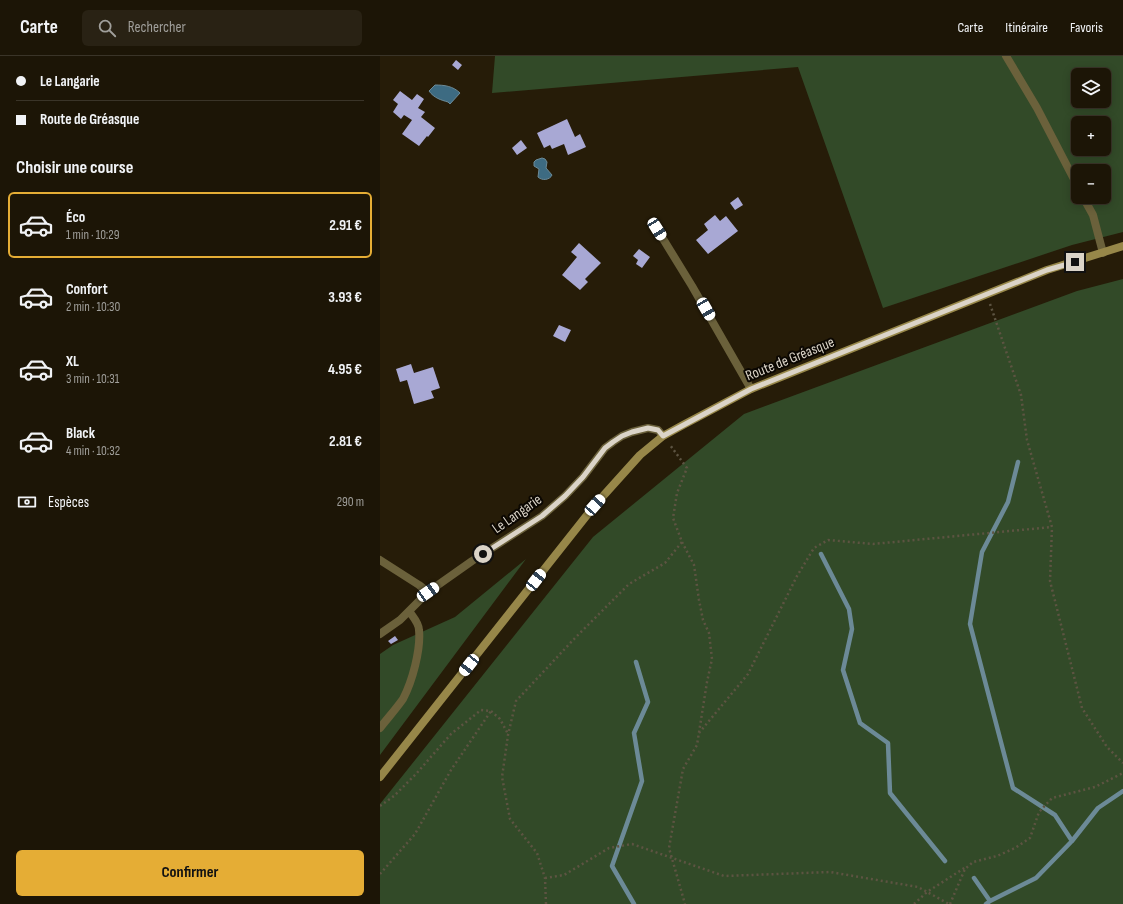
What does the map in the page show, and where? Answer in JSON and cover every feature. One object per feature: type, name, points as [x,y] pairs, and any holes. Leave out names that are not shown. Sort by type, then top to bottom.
[{"type":"street","points":[[1006,56],[1037,108],[1071,174]]},
{"type":"street","points":[[1087,204],[1093,215],[1103,253]]},
{"type":"street","points":[[657,229],[692,286],[751,389]]},
{"type":"street","name":"Route de Gréasque","points":[[380,777],[595,505],[640,455],[663,436],[751,389],[1047,270],[1123,246]]},
{"type":"street","name":"Le Langarie","points":[[380,634],[400,620],[428,592],[472,561],[542,516],[583,477],[605,448],[613,442],[632,432],[648,428],[658,430],[663,436]]},
{"type":"street","points":[[380,560],[428,592]]},
{"type":"street","points":[[380,728],[402,699],[412,679],[417,655],[419,630],[417,622],[409,611]]},
{"type":"path","points":[[987,295],[1021,395],[1027,440],[1052,527],[1050,581],[1082,708],[1107,747],[1123,763]]},
{"type":"path","points":[[663,436],[687,468],[677,493],[673,518],[682,542],[694,565],[703,620],[709,633],[712,659],[706,682],[697,745],[684,769],[669,848],[685,904]]},
{"type":"path","points":[[699,733],[748,674],[797,576],[814,548],[828,540],[873,544],[1052,527]]},
{"type":"path","points":[[546,904],[545,878],[537,853],[510,819],[502,777],[508,735],[516,701],[575,638],[629,584],[665,563],[682,542]]},
{"type":"path","points":[[380,806],[394,796],[416,774],[450,734],[481,710],[491,710],[500,718],[508,735]]},
{"type":"path","points":[[380,874],[415,834],[451,770],[491,710]]},
{"type":"path","points":[[914,904],[927,892],[973,862],[997,856],[1015,848],[1030,838],[1039,812],[1052,798],[1095,786],[1123,773]]},
{"type":"path","points":[[545,878],[564,875],[609,848],[632,844],[724,876],[830,872],[918,887],[949,904],[965,869],[973,862]]},
{"type":"green space","points":[[495,56],[1123,56],[1123,232],[1072,245],[883,308],[798,67],[492,93]]},
{"type":"green space","points":[[1123,279],[1123,904],[380,904],[380,804],[593,537],[744,414],[1077,291]]},
{"type":"green space","points":[[526,559],[380,755],[380,654],[393,645],[455,617]]},
{"type":"water","points":[[435,85],[448,86],[460,93],[450,104],[435,97],[429,91]]},
{"type":"water","points":[[542,158],[547,162],[546,168],[552,175],[550,178],[542,179],[538,177],[539,169],[534,166],[534,162]]},
{"type":"building","points":[[456,60],[462,65],[458,70],[452,65]]},
{"type":"building","points":[[400,91],[412,100],[417,94],[424,99],[418,108],[425,112],[421,117],[435,128],[419,146],[402,134],[412,120],[404,115],[401,119],[393,112],[398,104],[393,100]]},
{"type":"building","points":[[567,119],[575,137],[580,134],[586,147],[568,155],[564,144],[552,149],[550,145],[544,148],[537,133]]},
{"type":"building","points":[[521,140],[527,148],[517,155],[512,148]]},
{"type":"building","points":[[738,197],[743,205],[735,210],[730,203]]},
{"type":"building","points":[[715,215],[720,221],[726,216],[738,231],[708,254],[696,240],[708,230],[704,224]]},
{"type":"building","points":[[579,243],[601,263],[585,279],[588,282],[580,290],[562,275],[577,257],[571,252]]},
{"type":"building","points":[[639,249],[650,257],[642,268],[636,264],[638,260],[633,256]]},
{"type":"building","points":[[559,325],[571,330],[565,342],[553,336]]},
{"type":"building","points":[[411,364],[414,373],[433,367],[440,388],[431,391],[434,398],[414,404],[407,380],[400,382],[396,369]]},
{"type":"building","points":[[395,636],[398,640],[391,644],[388,641]]},
{"type":"waterway","points":[[1018,462],[1008,502],[982,552],[970,624],[1013,788],[1055,815],[1072,841]]},
{"type":"waterway","points":[[821,554],[849,609],[852,629],[843,670],[860,723],[888,743],[890,793],[945,861]]},
{"type":"waterway","points":[[634,904],[612,866],[642,781],[634,733],[648,702],[636,662]]},
{"type":"waterway","points":[[986,904],[1036,878],[1072,841],[1098,808],[1123,791]]},
{"type":"waterway","points":[[974,878],[990,901]]},
{"type":"route","points":[[483,554],[542,516],[565,496],[583,477],[605,448],[622,436],[648,428],[658,430],[663,436],[751,389],[1047,270],[1075,262]]}]
